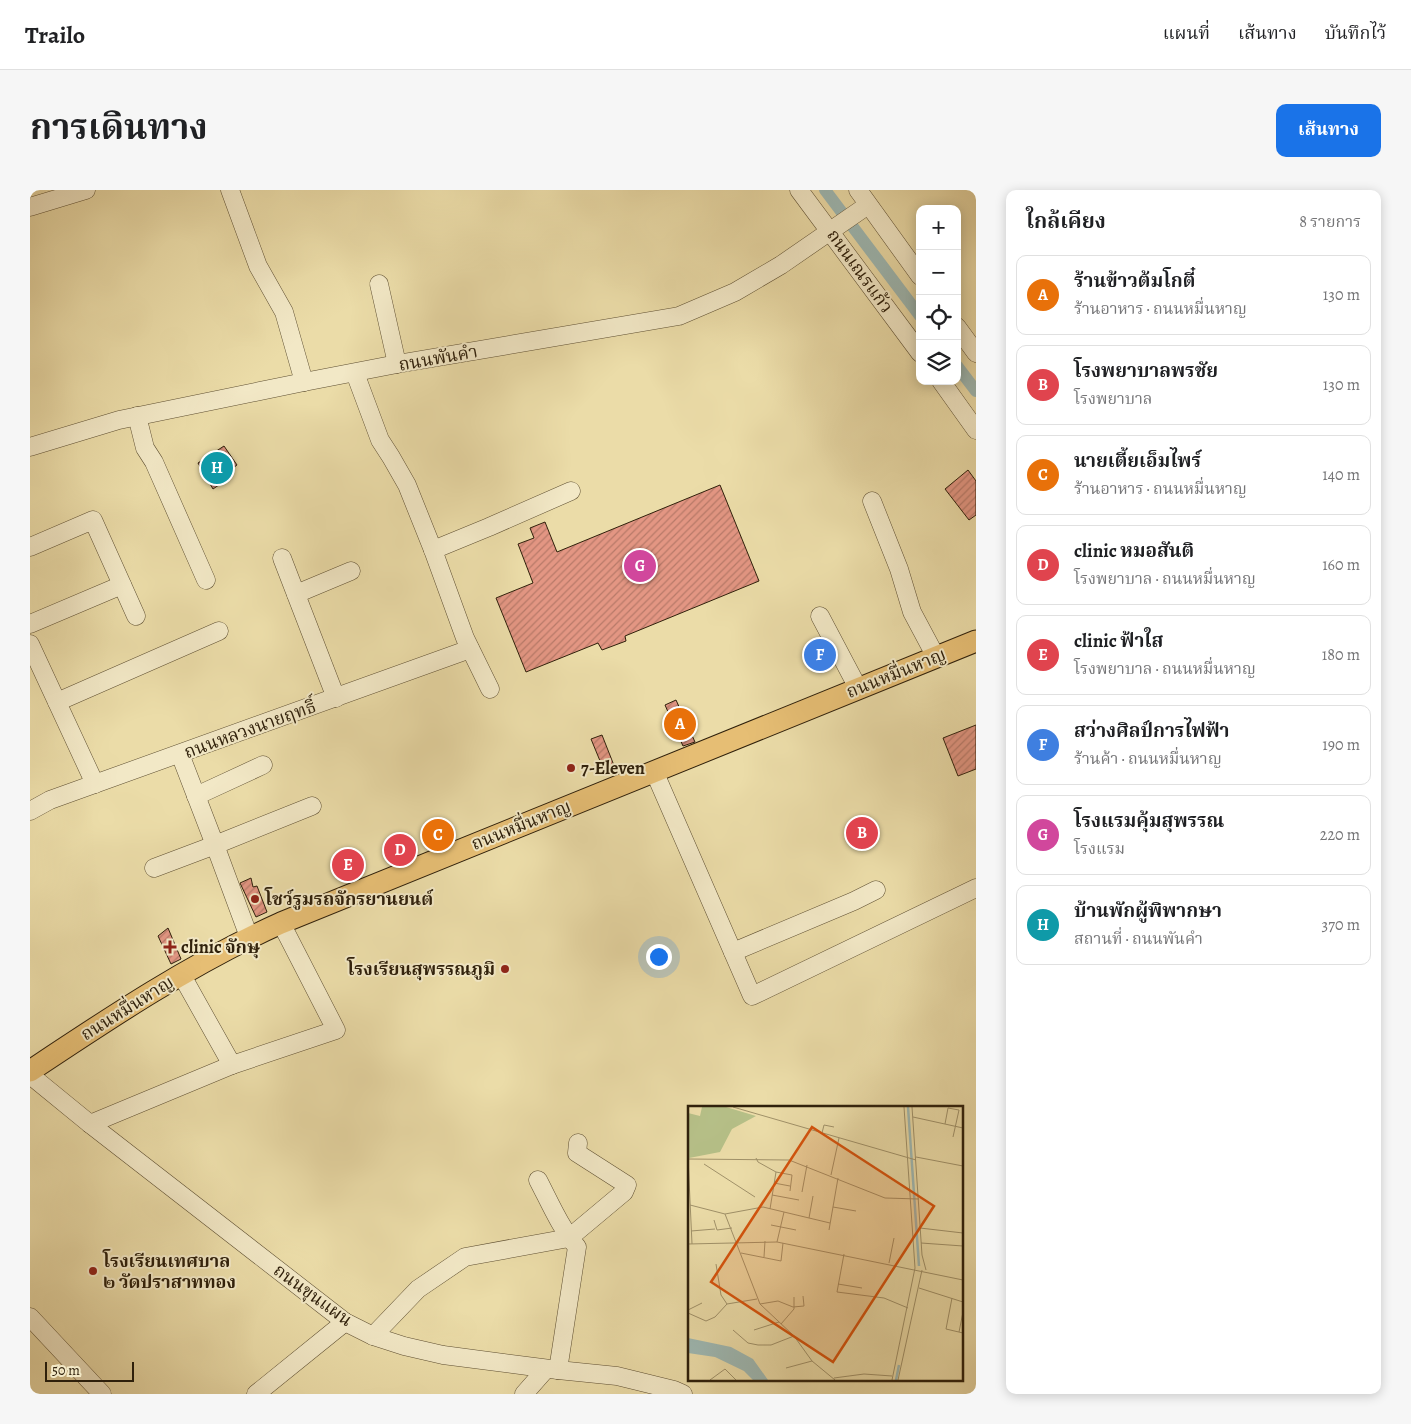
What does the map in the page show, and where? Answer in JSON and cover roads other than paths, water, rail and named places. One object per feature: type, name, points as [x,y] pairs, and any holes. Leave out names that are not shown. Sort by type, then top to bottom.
[{"type":"main road","name":"ถนนหมื่นหาญ","points":[[30,1071],[181,974],[249,937],[976,641]]},
{"type":"street","points":[[30,207],[86,190]]},
{"type":"street","points":[[230,190],[258,266],[284,312],[304,382]]},
{"type":"street","name":"ถนนเณรแก้ว","points":[[799,190],[849,217],[916,273]]},
{"type":"street","name":"ถนนเณรแก้ว","points":[[858,190],[849,217],[916,345]]},
{"type":"street","name":"ถนนพันคำ","points":[[30,447],[119,420],[304,382],[397,364],[679,316],[735,292],[781,265],[849,217]]},
{"type":"street","points":[[379,284],[397,364]]},
{"type":"street","points":[[961,332],[976,353]]},
{"type":"street","points":[[354,373],[380,440],[407,485],[465,638],[490,689]]},
{"type":"street","points":[[944,385],[976,430]]},
{"type":"street","points":[[137,416],[145,448],[154,462],[206,580]]},
{"type":"street","points":[[433,550],[571,491]]},
{"type":"street","points":[[872,501],[912,612],[936,657]]},
{"type":"street","points":[[30,547],[92,520],[136,616]]},
{"type":"street","points":[[282,558],[336,698]]},
{"type":"street","points":[[296,594],[350,571]]},
{"type":"street","points":[[30,624],[122,585]]},
{"type":"street","points":[[820,616],[858,688]]},
{"type":"street","points":[[57,702],[219,631]]},
{"type":"street","points":[[30,644],[95,784]]},
{"type":"street","name":"ถนนหลวงนายฤทธิ์","points":[[30,811],[50,800],[470,649]]},
{"type":"street","points":[[180,754],[249,937]]},
{"type":"street","points":[[196,796],[263,765]]},
{"type":"street","points":[[654,771],[752,996],[976,888]]},
{"type":"street","points":[[154,868],[312,806]]},
{"type":"street","points":[[733,952],[876,890]]},
{"type":"street","points":[[90,1124],[232,1065],[336,1030],[281,923]]},
{"type":"street","points":[[181,974],[232,1065]]},
{"type":"street","name":"ถนนขุนแผน","points":[[30,1075],[90,1124],[345,1322],[373,1336],[404,1346],[443,1354],[552,1370],[617,1376],[676,1393]]},
{"type":"street","points":[[373,1336],[418,1289],[466,1257],[569,1238],[624,1192],[627,1185],[577,1153],[578,1142]]},
{"type":"street","points":[[524,1394],[552,1370],[577,1247],[569,1238],[538,1180]]},
{"type":"street","points":[[30,1317],[102,1394]]},
{"type":"street","points":[[256,1394],[345,1322]]},
{"type":"waterway","points":[[825,190],[916,311]]},
{"type":"waterway","points":[[961,371],[976,391]]},
{"type":"place","name":"บ้านพักผู้พิพากษา","points":[[217,468]]},
{"type":"place","name":"โรงแรมคุ้มสุพรรณ","points":[[640,566]]},
{"type":"place","name":"สว่างศิลป์การไฟฟ้า","points":[[820,655]]},
{"type":"place","name":"ร้านข้าวต้มโกตี๋","points":[[680,724]]},
{"type":"place","name":"7-Eleven","points":[[571,768]]},
{"type":"place","name":"โรงพยาบาลพรชัย","points":[[862,833]]},
{"type":"place","name":"นายเตี้ยเอ็มไพร์","points":[[438,835]]},
{"type":"place","name":"clinic หมอสันติ","points":[[400,850]]},
{"type":"place","name":"clinic ฟ้าใส","points":[[348,865]]},
{"type":"place","name":"โชว์รูมรถจักรยานยนต์","points":[[255,899]]},
{"type":"place","name":"clinic จักษุ","points":[[170,947]]},
{"type":"place","name":"โรงเรียนสุพรรณภูมิ","points":[[505,969]]},
{"type":"place","name":"โรงเรียนเทศบาล ๒ วัดปราสาททอง","points":[[93,1271]]}]
